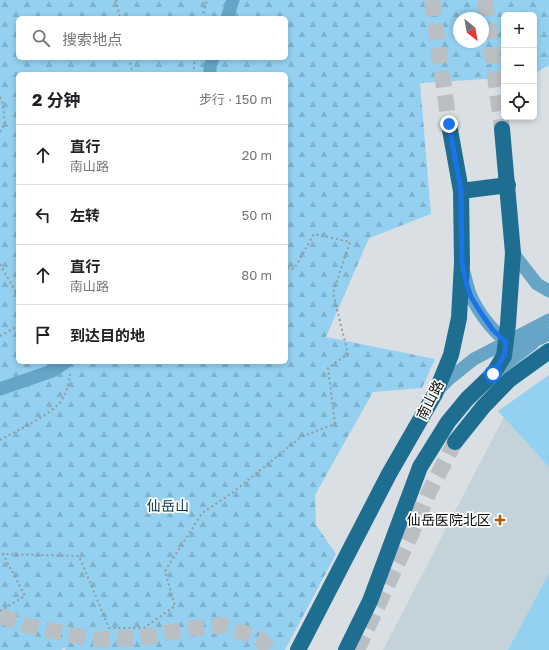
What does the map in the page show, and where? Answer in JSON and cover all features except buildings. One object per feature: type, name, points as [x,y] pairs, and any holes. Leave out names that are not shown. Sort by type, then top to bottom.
[{"type":"main road","name":"南山路","points":[[298,650],[389,474],[435,394],[451,355],[459,318],[462,263],[461,191],[449,124]]},
{"type":"main road","name":"南山路","points":[[348,647],[370,601],[420,467],[448,422],[467,399],[493,374],[504,356],[513,253],[502,129]]},
{"type":"main road","points":[[461,191],[508,185]]},
{"type":"main road","points":[[455,442],[483,407],[509,380],[549,351]]},
{"type":"street","points":[[228,16],[233,0]]},
{"type":"street","points":[[210,72],[212,60]]},
{"type":"street","points":[[513,253],[537,284],[549,291]]},
{"type":"street","points":[[462,263],[471,297],[493,330],[506,342],[520,344],[544,336]]},
{"type":"street","points":[[435,394],[449,379],[474,359],[549,320]]},
{"type":"street","points":[[493,374],[544,336]]},
{"type":"street","points":[[0,389],[52,371],[68,368]]},
{"type":"path","points":[[116,0],[120,16]]},
{"type":"path","points":[[203,16],[207,0]]},
{"type":"path","points":[[129,60],[132,72]]},
{"type":"path","points":[[193,72],[195,60]]},
{"type":"path","points":[[0,97],[3,104],[4,123],[0,133]]},
{"type":"path","points":[[0,611],[25,596],[3,554],[79,556],[109,628],[144,628],[175,606],[165,571],[202,513],[232,492],[301,437],[335,424],[328,368],[348,354],[333,293],[350,242],[314,234],[294,269],[288,268]]},
{"type":"path","points":[[0,264],[16,292]]},
{"type":"path","points":[[0,336],[16,327]]},
{"type":"path","points":[[0,440],[47,413],[60,402],[66,393],[69,379],[68,368]]},
{"type":"shaded area","name":"仙岳医院北区","points":[[504,417],[549,467],[549,573],[508,650],[383,650]]},
{"type":"green space","name":"仙岳山","points":[[0,0],[549,0],[549,65],[537,72],[537,12],[501,12],[501,78],[420,83],[431,214],[369,238],[326,337],[435,359],[422,388],[373,392],[315,495],[316,525],[336,554],[285,650],[66,650],[64,648],[61,650],[0,650]]},
{"type":"green space","points":[[549,375],[549,467],[498,411]]},
{"type":"green space","points":[[549,573],[549,650],[508,650]]},
{"type":"tunnel","points":[[432,0],[449,124]]},
{"type":"tunnel","points":[[485,0],[502,129]]},
{"type":"tunnel","points":[[357,650],[429,492],[455,442]]},
{"type":"tunnel","points":[[0,616],[29,626],[92,639],[139,638],[181,630],[222,625],[260,639],[269,650]]},
{"type":"place","name":"仙岳医院北区","points":[[500,520]]},
{"type":"route","points":[[449,124],[461,191],[462,263],[466,282],[471,297],[481,313],[493,330],[506,342],[504,356],[493,374]]}]
